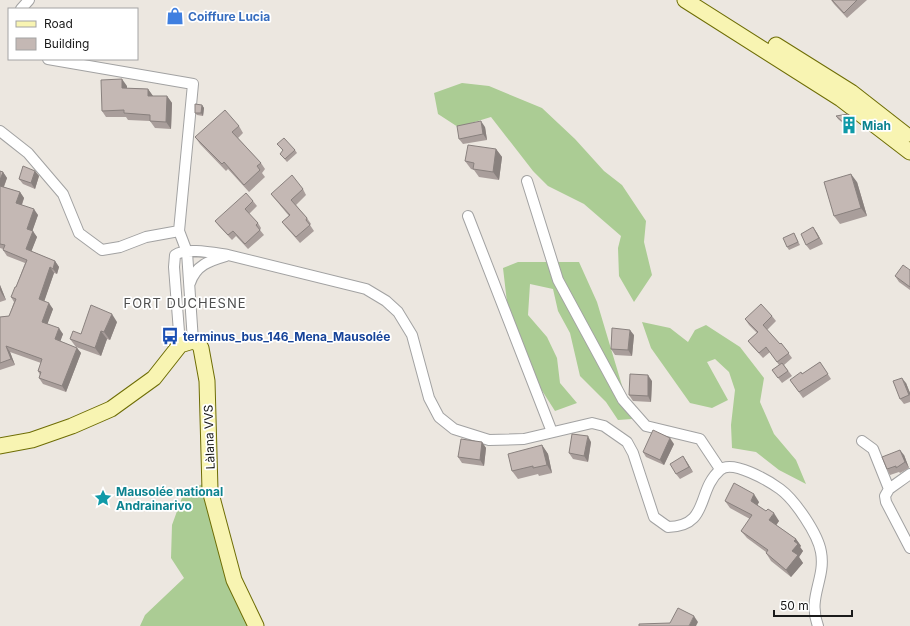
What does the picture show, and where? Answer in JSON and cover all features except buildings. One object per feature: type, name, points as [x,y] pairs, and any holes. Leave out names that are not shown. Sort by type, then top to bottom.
[{"type":"street","points":[[23,8],[29,0]]},
{"type":"street","points":[[685,0],[841,99],[910,152]]},
{"type":"street","points":[[703,0],[851,92],[910,138]]},
{"type":"street","points":[[0,446],[32,440],[72,426],[111,409],[154,378],[187,343],[189,286],[187,252],[179,231],[194,84],[54,60]]},
{"type":"street","points":[[0,131],[28,153],[63,194],[79,233],[102,250],[120,247],[146,237],[179,231]]},
{"type":"street","points":[[527,181],[558,280],[623,400],[646,426],[700,439],[720,469]]},
{"type":"street","points":[[468,216],[552,432]]},
{"type":"street","points":[[187,343],[175,255],[180,252],[206,252],[228,255],[366,289],[386,301],[398,312],[412,335],[429,398],[439,417],[454,429],[489,440],[524,439],[592,423],[604,426],[627,442],[633,453],[654,516],[668,527],[680,527],[694,519],[711,482],[720,469],[730,466],[742,468],[781,489],[802,514],[814,534],[821,552],[821,572],[813,603],[814,617],[818,626]]},
{"type":"street","points":[[189,286],[198,268],[211,260],[228,255]]},
{"type":"street","name":"Làlana VVS","points":[[187,343],[198,342],[201,348],[207,381],[210,490],[234,580],[256,626]]},
{"type":"street","points":[[862,441],[873,449],[889,489]]},
{"type":"street","points":[[910,474],[889,489],[885,496],[886,502],[910,548]]},
{"type":"green space","points":[[462,83],[489,86],[542,108],[575,139],[604,171],[622,185],[646,221],[644,242],[652,275],[634,302],[619,276],[618,248],[621,236],[584,204],[548,186],[533,171],[491,117],[458,127],[438,114],[434,93]]},
{"type":"green space","points":[[518,262],[579,262],[597,302],[632,419],[618,420],[606,402],[580,376],[570,333],[558,311],[553,289],[530,284],[528,315],[547,337],[557,358],[560,383],[577,403],[555,411],[534,378],[522,341],[508,311],[503,268]]},
{"type":"green space","points":[[642,322],[670,328],[688,342],[695,330],[706,325],[740,347],[764,378],[760,402],[774,434],[796,460],[806,484],[779,470],[756,452],[732,448],[731,425],[735,390],[729,372],[715,359],[707,362],[728,400],[712,408],[690,403],[651,348]]},
{"type":"green space","points":[[205,483],[251,626],[140,626],[145,615],[184,578],[171,558],[172,525],[184,492]]},
{"type":"place","name":"Coiffure Lucia","points":[[175,16]]},
{"type":"place","name":"Miah","points":[[849,125]]},
{"type":"place","name":"terminus_bus_146_Mena_Mausolée","points":[[170,336]]},
{"type":"place","name":"Mausolée national Andrainarivo","points":[[103,498]]},
{"type":"district","name":"FORT DUCHESNE","points":[[185,303]]}]
